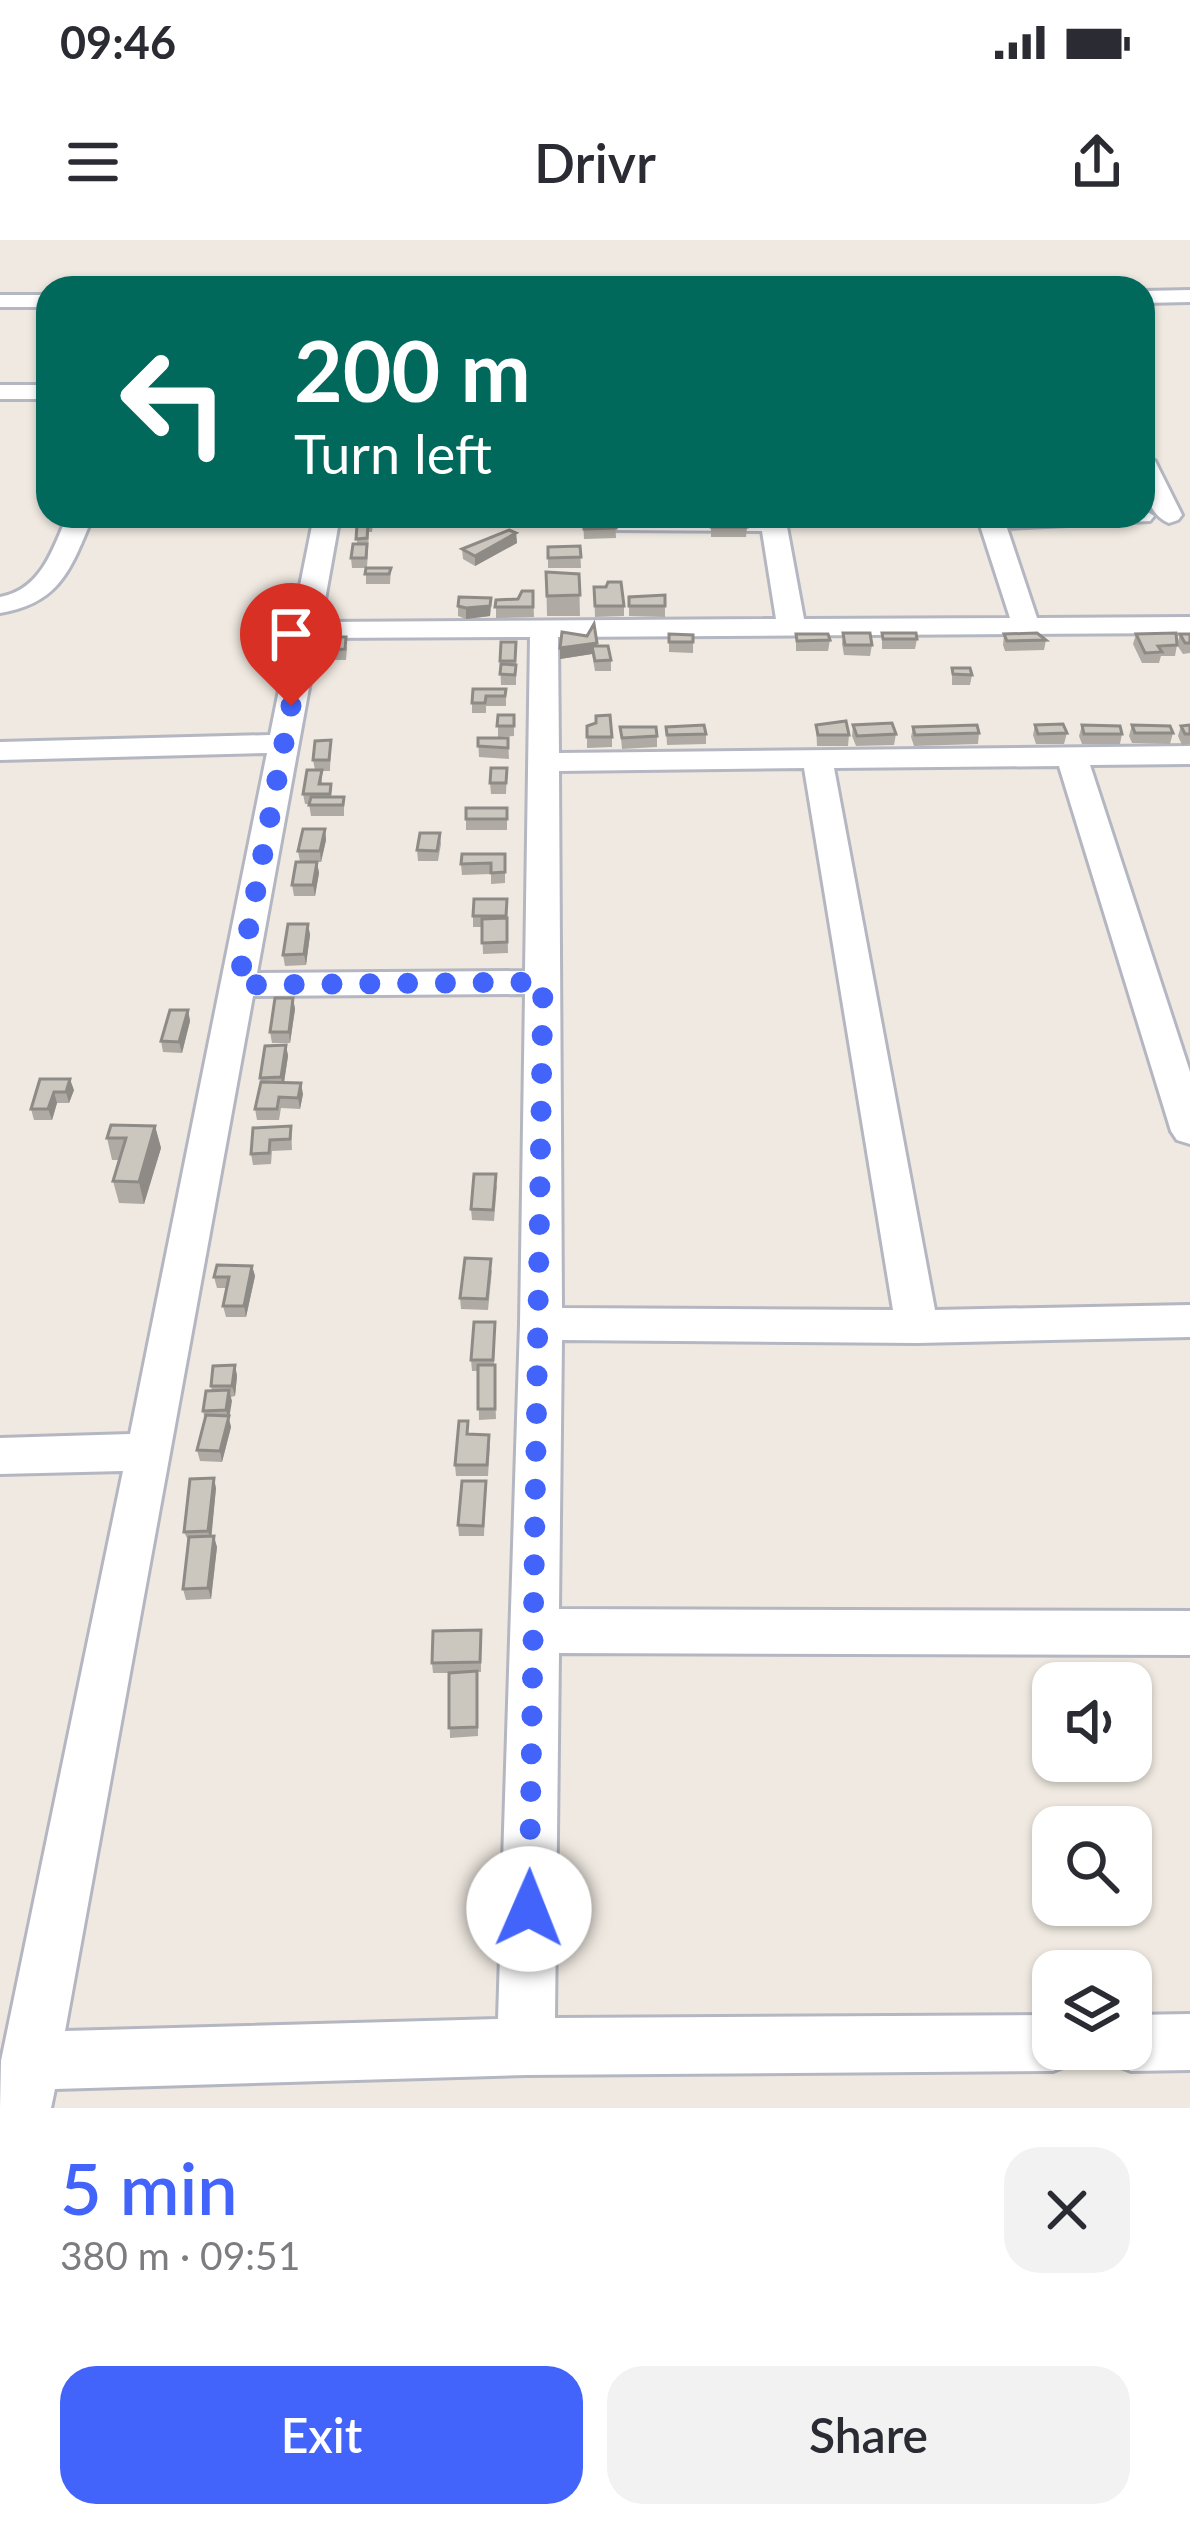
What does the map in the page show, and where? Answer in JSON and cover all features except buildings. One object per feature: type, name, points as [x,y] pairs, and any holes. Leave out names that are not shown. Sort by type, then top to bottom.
[{"type":"street","points":[[1155,297],[1190,296]]},
{"type":"street","points":[[0,301],[36,302]]},
{"type":"street","points":[[0,392],[36,392]]},
{"type":"street","points":[[0,605],[22,602],[46,586],[74,528]]},
{"type":"street","points":[[325,528],[26,2085],[526,2047],[1032,2043]]},
{"type":"street","points":[[774,528],[791,629]]},
{"type":"street","points":[[994,528],[1025,625]]},
{"type":"street","points":[[308,629],[1190,625]]},
{"type":"street","points":[[526,2047],[541,1324],[544,631]]},
{"type":"street","points":[[0,752],[283,745]]},
{"type":"street","points":[[546,762],[1190,755]]},
{"type":"street","points":[[1072,757],[1190,1131]]},
{"type":"street","points":[[818,762],[917,1327]]},
{"type":"street","points":[[238,985],[543,982]]},
{"type":"street","points":[[541,1324],[917,1327],[1190,1322]]},
{"type":"street","points":[[0,1456],[149,1452]]},
{"type":"street","points":[[534,1631],[1190,1633]]},
{"type":"street","points":[[1152,2043],[1190,2042]]},
{"type":"route","points":[[291,706],[238,985],[543,982],[529,1909]]}]
